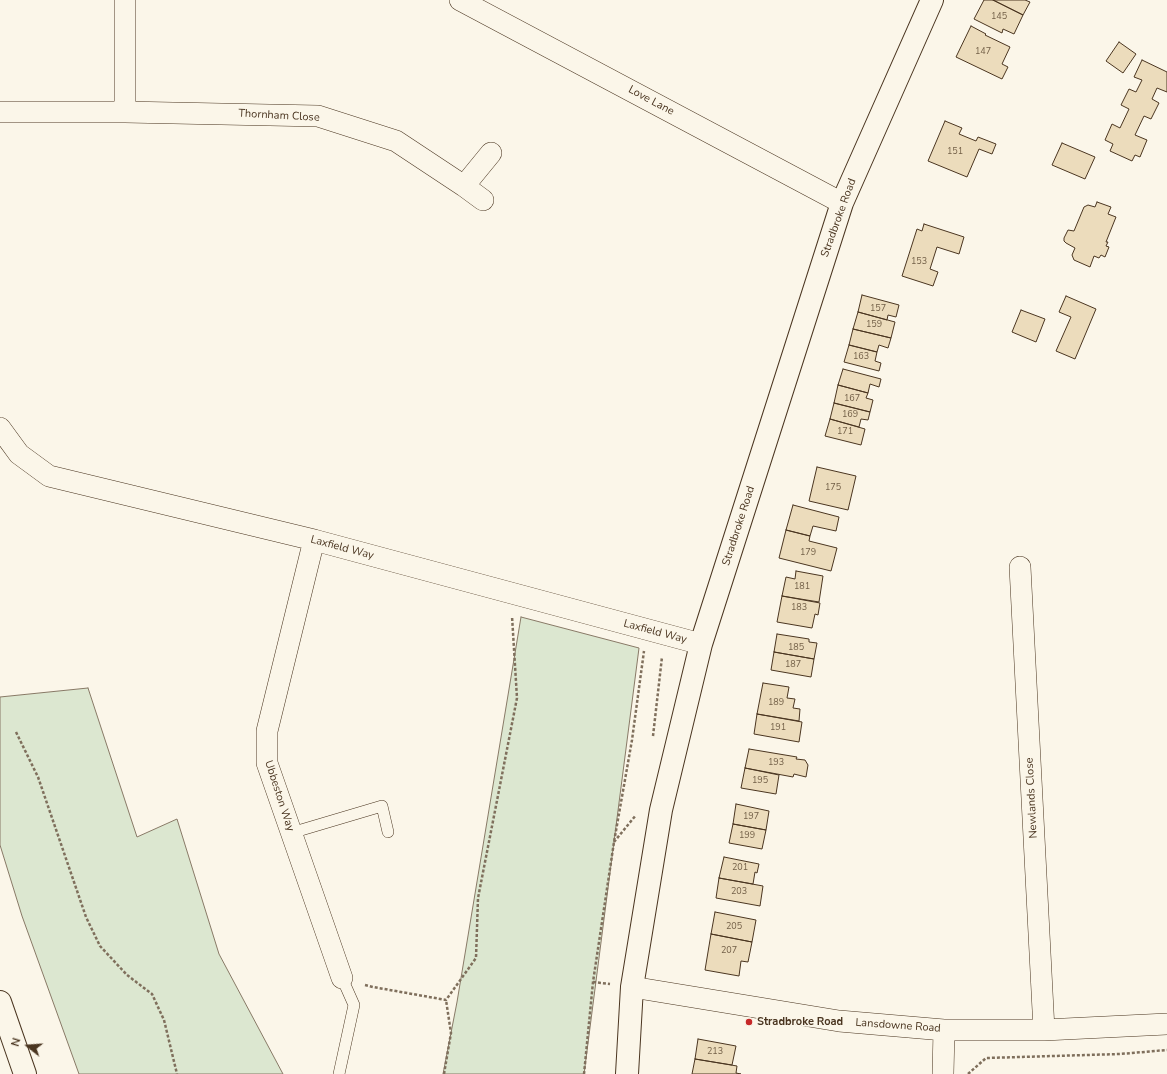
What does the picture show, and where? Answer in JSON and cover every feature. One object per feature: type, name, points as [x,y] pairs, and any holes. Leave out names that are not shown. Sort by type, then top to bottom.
[{"type":"main road","name":"Stradbroke Road","points":[[627,1074],[632,987],[661,810],[701,644],[842,203],[932,0]]},
{"type":"main road","points":[[0,1002],[25,1074]]},
{"type":"street","points":[[125,0],[125,112]]},
{"type":"street","name":"Love Lane","points":[[460,0],[842,203]]},
{"type":"street","name":"Thornham Close","points":[[0,112],[125,112],[318,116],[396,141],[483,200]]},
{"type":"street","points":[[464,186],[491,153]]},
{"type":"street","name":"Laxfield Way","points":[[0,428],[19,454],[49,476],[314,540],[701,644]]},
{"type":"street","name":"Ubbeston Way","points":[[314,540],[267,731],[267,763],[342,978]]},
{"type":"street","name":"Newlands Close","points":[[1020,567],[1044,1030]]},
{"type":"street","name":"Lansdowne Road","points":[[632,987],[839,1021],[944,1030],[1044,1030],[1167,1024]]},
{"type":"street","points":[[944,1030],[944,1074]]},
{"type":"lane","points":[[291,834],[382,806],[388,832]]},
{"type":"lane","points":[[339,1074],[354,1005],[342,978]]},
{"type":"path","points":[[444,1074],[451,1033],[446,1000],[476,958],[478,898],[517,698],[510,593]]},
{"type":"path","points":[[652,742],[656,632]]},
{"type":"path","points":[[584,1074],[593,982],[614,842],[632,740],[656,632]]},
{"type":"path","points":[[16,732],[38,777],[86,917],[100,946],[127,975],[152,994],[164,1020],[177,1074]]},
{"type":"path","points":[[614,842],[636,815]]},
{"type":"path","points":[[342,978],[373,987],[446,1000]]},
{"type":"path","points":[[968,1074],[986,1058],[1120,1054],[1167,1050]]},
{"type":"green space","points":[[521,617],[639,648],[584,1074],[443,1074],[457,1002]]},
{"type":"green space","points":[[88,688],[137,837],[177,819],[219,954],[283,1074],[79,1074],[22,916],[0,845],[0,697]]},
{"type":"building","points":[[984,0],[993,0],[1023,15],[1014,34],[1003,29],[1002,33],[974,19]]},
{"type":"building","points":[[993,0],[1025,0],[1030,2],[1023,15]]},
{"type":"building","points":[[971,26],[986,34],[985,35],[1010,47],[1002,64],[1008,67],[1002,79],[956,57]]},
{"type":"building","points":[[1119,42],[1136,54],[1123,73],[1106,61]]},
{"type":"building","points":[[1142,60],[1167,72],[1167,92],[1157,88],[1152,99],[1159,103],[1151,119],[1144,116],[1135,135],[1147,140],[1140,157],[1135,155],[1132,161],[1110,151],[1113,144],[1105,140],[1112,124],[1120,128],[1129,109],[1121,105],[1129,89],[1136,92],[1142,80],[1134,77]]},
{"type":"building","points":[[945,121],[962,128],[959,134],[976,141],[978,137],[996,144],[992,154],[979,149],[967,177],[928,161]]},
{"type":"building","points":[[1062,143],[1095,157],[1085,179],[1052,165]]},
{"type":"building","points":[[1097,202],[1111,207],[1108,214],[1116,217],[1106,242],[1108,242],[1106,246],[1109,247],[1105,257],[1101,255],[1099,258],[1094,256],[1090,267],[1074,260],[1072,255],[1075,248],[1066,243],[1064,238],[1068,230],[1074,231],[1084,207],[1088,205],[1095,207]]},
{"type":"building","points":[[924,224],[964,237],[959,254],[937,247],[930,269],[938,272],[933,286],[902,276],[917,229],[922,231]]},
{"type":"building","points":[[862,295],[899,305],[896,317],[888,315],[887,320],[858,312]]},
{"type":"building","points":[[1066,296],[1096,309],[1075,359],[1056,351],[1071,317],[1059,312]]},
{"type":"building","points":[[1021,310],[1045,319],[1036,342],[1012,332]]},
{"type":"building","points":[[858,312],[895,322],[891,338],[853,329]]},
{"type":"building","points":[[853,329],[891,338],[888,348],[879,345],[877,352],[849,345]]},
{"type":"building","points":[[849,345],[877,352],[875,361],[881,363],[879,371],[844,362]]},
{"type":"building","points":[[843,369],[881,379],[879,387],[870,384],[868,393],[838,385]]},
{"type":"building","points":[[838,385],[868,393],[866,398],[873,400],[870,412],[834,403]]},
{"type":"building","points":[[834,403],[870,412],[868,420],[861,419],[859,427],[830,419]]},
{"type":"building","points":[[830,419],[865,429],[861,445],[825,436]]},
{"type":"building","points":[[817,467],[856,476],[848,510],[809,501]]},
{"type":"building","points":[[793,505],[839,517],[836,531],[813,526],[810,536],[786,530]]},
{"type":"building","points":[[786,530],[810,536],[809,541],[837,548],[831,571],[779,558]]},
{"type":"building","points":[[796,571],[823,576],[819,602],[782,596],[786,577],[795,579]]},
{"type":"building","points":[[782,596],[820,603],[818,615],[815,614],[812,628],[777,622]]},
{"type":"building","points":[[777,634],[809,639],[809,642],[817,643],[814,659],[774,652]]},
{"type":"building","points":[[774,652],[814,659],[811,677],[771,670]]},
{"type":"building","points":[[763,683],[789,687],[787,698],[795,699],[793,708],[800,709],[799,721],[757,714]]},
{"type":"building","points":[[757,714],[802,722],[799,742],[754,734]]},
{"type":"building","points":[[749,749],[797,757],[796,759],[805,760],[808,765],[806,777],[794,774],[793,777],[745,768]]},
{"type":"building","points":[[745,768],[779,775],[776,794],[741,788]]},
{"type":"building","points":[[736,804],[769,811],[766,830],[733,824]]},
{"type":"building","points":[[733,824],[766,830],[762,849],[729,843]]},
{"type":"building","points":[[724,857],[759,864],[757,873],[755,872],[753,884],[719,878]]},
{"type":"building","points":[[719,878],[763,886],[760,906],[716,898]]},
{"type":"building","points":[[715,912],[756,920],[752,942],[711,934]]},
{"type":"building","points":[[711,934],[752,942],[748,962],[741,961],[739,976],[705,970]]},
{"type":"building","points":[[698,1039],[736,1046],[732,1065],[695,1059]]},
{"type":"building","points":[[695,1059],[737,1066],[736,1073],[741,1074],[692,1074]]},
{"type":"place","name":"Stradbroke Road","points":[[749,1022]]}]
